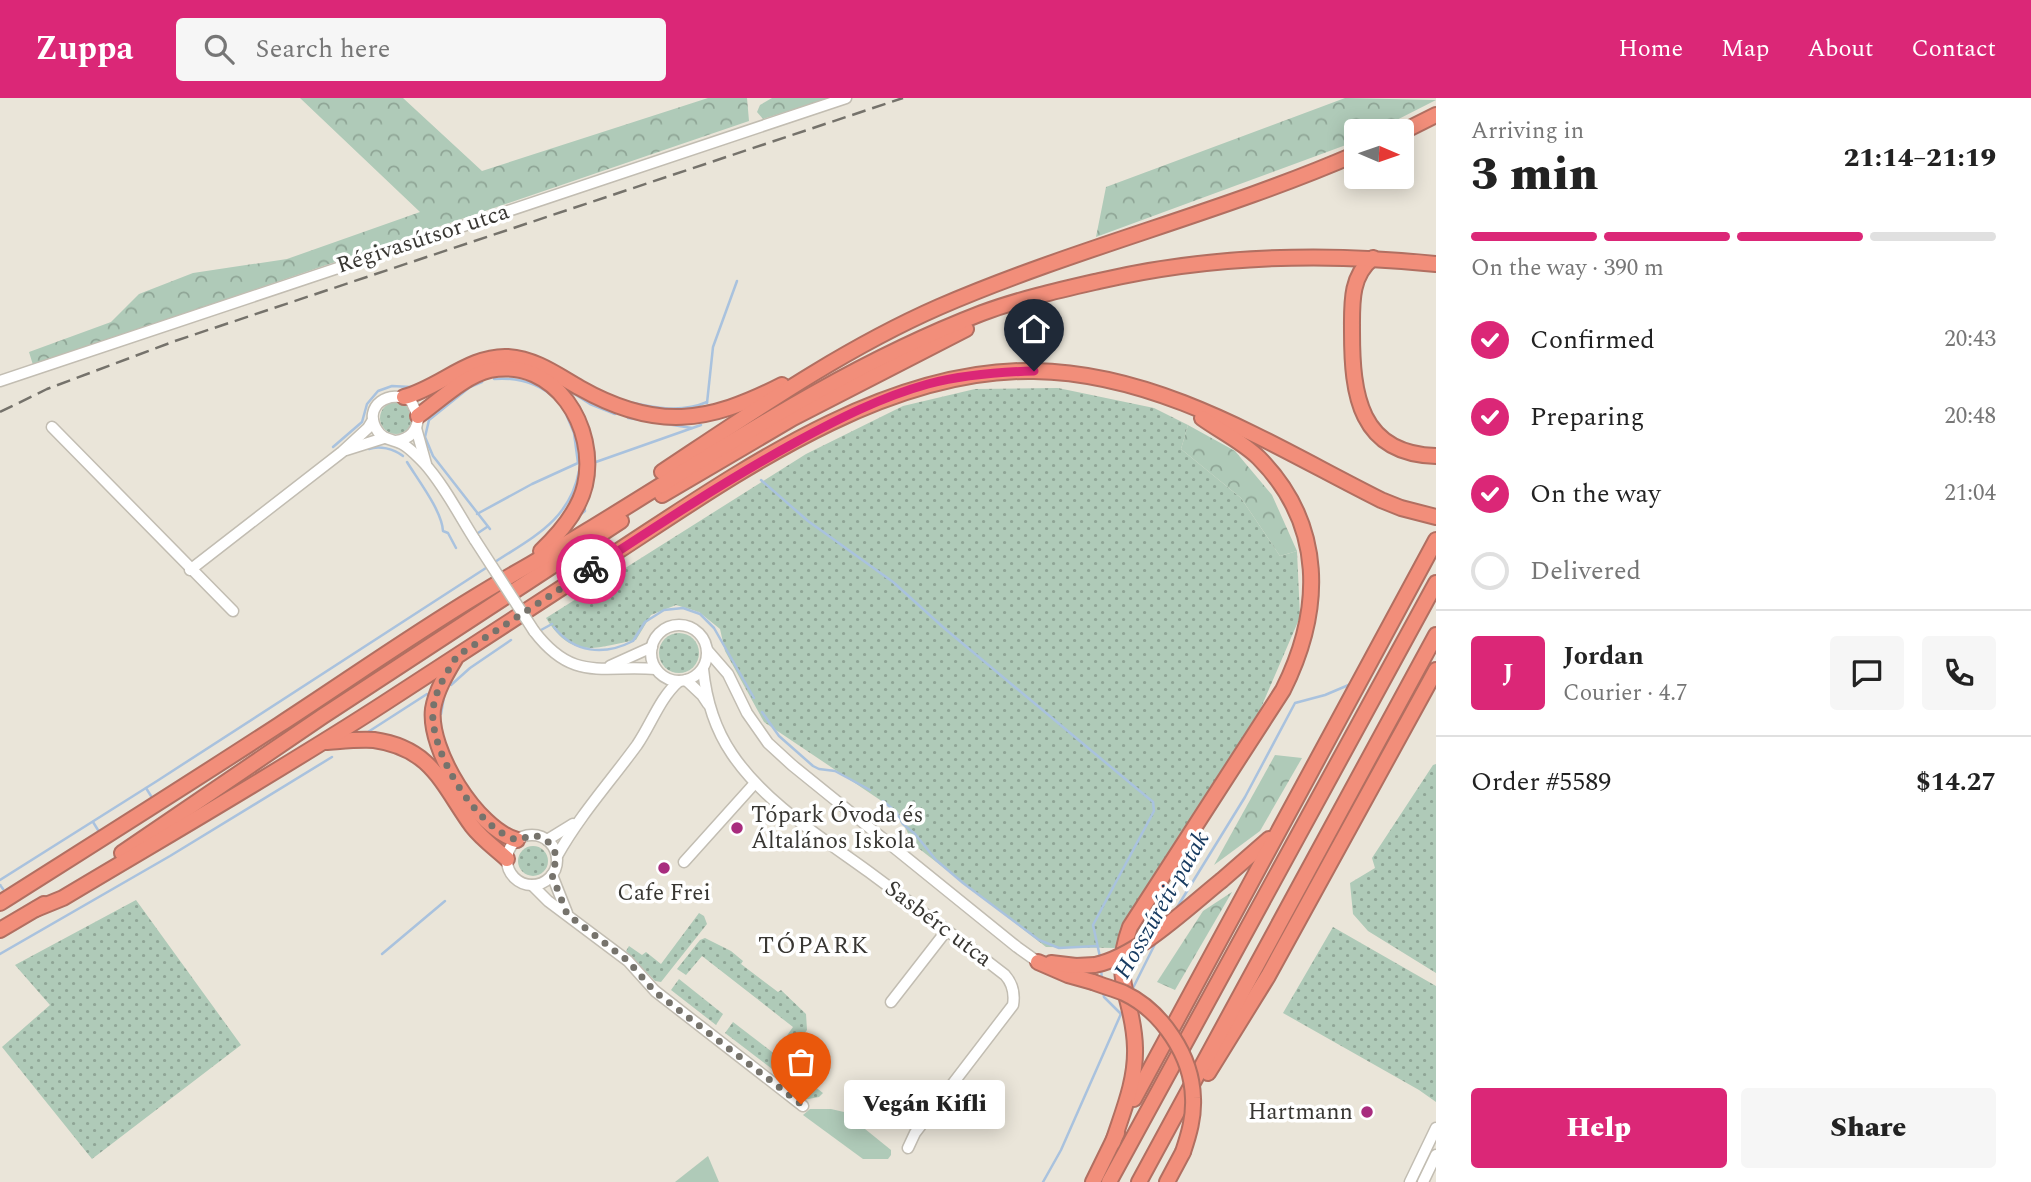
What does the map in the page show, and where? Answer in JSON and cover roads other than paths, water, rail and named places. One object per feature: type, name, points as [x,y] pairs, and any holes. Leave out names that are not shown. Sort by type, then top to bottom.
[{"type":"highway","points":[[1414,126],[1436,116]]},
{"type":"highway","points":[[544,556],[601,514],[866,343],[1000,282],[1280,185],[1344,159]]},
{"type":"highway","points":[[0,903],[455,610],[718,449],[820,390],[927,337],[986,312],[1063,289],[1183,264],[1274,257],[1373,258],[1436,264]]},
{"type":"highway","points":[[1373,258],[1360,270],[1355,282],[1352,352],[1353,379],[1359,406],[1376,432],[1392,445],[1412,454],[1436,456]]},
{"type":"highway","points":[[0,930],[36,909],[335,708],[678,485],[810,408],[1014,304]]},
{"type":"highway","points":[[404,397],[443,381],[468,366],[488,359],[507,357],[542,366],[591,394],[630,411],[656,416],[699,417],[732,409],[797,378],[816,373]]},
{"type":"highway","points":[[417,422],[462,384],[489,370],[524,371],[543,379],[564,395],[573,409],[587,452],[585,487],[575,510],[557,536],[523,569]]},
{"type":"highway","points":[[36,909],[63,898],[324,742],[752,466],[846,415],[929,384],[971,375],[1034,371],[1076,374],[1124,384],[1171,398],[1235,425],[1381,500],[1431,516]]},
{"type":"highway","points":[[1112,1142],[1134,1070],[1132,1020],[1122,981],[1121,959],[1130,927],[1283,690],[1306,634],[1312,596],[1307,547],[1296,513],[1284,488],[1248,449],[1171,398]]},
{"type":"highway","points":[[1093,1182],[1436,540]]},
{"type":"highway","points":[[1109,1182],[1436,583]]},
{"type":"highway","points":[[1139,1182],[1436,635]]},
{"type":"highway","points":[[457,656],[444,679],[433,710],[438,748],[478,812],[505,837],[517,840]]},
{"type":"highway","points":[[1164,1138],[1188,1105],[1268,976],[1423,692],[1436,673]]},
{"type":"highway","points":[[324,742],[372,740],[393,745],[415,755],[442,779],[480,836],[507,859]]},
{"type":"highway","points":[[1038,962],[1076,967],[1119,958],[1163,928],[1280,828]]},
{"type":"highway","points":[[1038,962],[1124,993],[1154,1014],[1171,1035],[1185,1061],[1194,1100],[1191,1126],[1183,1152],[1167,1182]]},
{"type":"street","name":"Régivasútsor utca","points":[[0,381],[846,98]]},
{"type":"street","points":[[384,438],[373,420],[380,402],[391,396],[404,397],[411,401],[426,465]]},
{"type":"street","points":[[190,570],[342,452],[373,420]]},
{"type":"street","points":[[396,441],[408,438],[417,422]]},
{"type":"street","points":[[52,427],[233,611]]},
{"type":"street","points":[[342,452],[384,438],[410,449],[426,465],[534,631],[554,654],[571,665],[583,668],[658,671],[682,681]]},
{"type":"street","points":[[532,885],[547,880],[552,875],[557,856],[576,822],[637,744],[659,704],[682,681],[692,678],[703,669],[708,651],[706,642],[694,628],[677,624],[660,632],[652,647],[653,662],[662,685],[659,704]]},
{"type":"street","points":[[607,667],[652,647]]},
{"type":"street","points":[[708,651],[728,674],[738,699],[758,730],[792,765],[1038,962]]},
{"type":"street","name":"Sasbérc utca","points":[[703,669],[710,707]]},
{"type":"street","name":"Sasbérc utca","points":[[682,681],[702,695],[725,743],[755,782],[801,822],[947,930],[1011,982],[1013,1005],[915,1133],[908,1149]]},
{"type":"street","points":[[684,862],[755,782]]},
{"type":"street","points":[[547,840],[576,822]]},
{"type":"street","points":[[557,856],[547,840],[534,835],[517,840],[507,859],[516,879],[532,885],[548,901],[628,961],[654,991],[803,1105]]},
{"type":"street","points":[[552,875],[567,914]]},
{"type":"street","points":[[891,1002],[947,930]]},
{"type":"street","points":[[1410,1182],[1436,1128]]},
{"type":"street","points":[[1423,1182],[1436,1155]]},
{"type":"waterway","points":[[707,403],[713,347],[737,281]]},
{"type":"waterway","points":[[525,353],[554,365]]},
{"type":"waterway","points":[[494,379],[528,382],[557,400]]},
{"type":"waterway","points":[[482,382],[470,387],[429,420],[425,437],[433,456],[490,529]]},
{"type":"waterway","points":[[333,447],[362,422],[367,404],[378,391],[392,386],[411,387]]},
{"type":"waterway","points":[[562,386],[590,404],[615,414]]},
{"type":"waterway","points":[[572,396],[581,411]]},
{"type":"waterway","points":[[629,402],[659,408],[688,407],[707,402]]},
{"type":"waterway","points":[[477,514],[578,463],[574,433],[566,414]]},
{"type":"waterway","points":[[628,418],[692,428]]},
{"type":"waterway","points":[[593,463],[701,425]]},
{"type":"waterway","points":[[592,447],[595,461]]},
{"type":"waterway","points":[[369,449],[386,448],[403,456]]},
{"type":"waterway","points":[[407,462],[434,505],[443,531],[448,533],[456,548]]},
{"type":"waterway","points":[[495,562],[548,526],[567,502],[579,471]]},
{"type":"waterway","points":[[761,480],[808,521],[893,582],[944,628],[1153,802],[1154,811],[1093,925],[1100,957]]},
{"type":"waterway","points":[[581,514],[585,511],[584,505]]},
{"type":"waterway","points":[[478,533],[487,527]]},
{"type":"waterway","points":[[0,880],[489,566]]},
{"type":"waterway","points":[[554,627],[562,636],[580,647],[601,650],[633,641],[645,622],[664,610],[683,608],[700,614],[714,628],[754,698]]},
{"type":"waterway","points":[[541,630],[552,624]]},
{"type":"waterway","points":[[451,685],[470,668],[511,640]]},
{"type":"waterway","name":"Hosszúréti-patak","points":[[1176,909],[1245,797],[1295,703],[1351,684]]},
{"type":"waterway","points":[[368,732],[427,694]]},
{"type":"waterway","points":[[441,714],[444,697]]},
{"type":"waterway","points":[[762,712],[779,736],[813,766],[835,771],[870,790]]},
{"type":"waterway","points":[[0,954],[170,856],[332,757]]},
{"type":"waterway","points":[[146,788],[151,796]]},
{"type":"waterway","points":[[883,801],[896,812],[903,824],[936,860],[1039,940],[1059,948],[1097,946]]},
{"type":"waterway","points":[[93,822],[98,830]]},
{"type":"waterway","points":[[0,885],[3,889]]},
{"type":"waterway","points":[[382,954],[445,901]]},
{"type":"waterway","name":"Hosszúréti-patak","points":[[1131,992],[1156,942]]},
{"type":"waterway","points":[[1101,967],[1102,981]]},
{"type":"waterway","points":[[1103,991],[1104,997],[1121,1014]]},
{"type":"waterway","name":"Hosszúréti-patak","points":[[1043,1182],[1061,1150],[1124,1007]]},
{"type":"railway","points":[[0,412],[47,389],[175,341],[903,98]]},
{"type":"place","name":"Tópark Óvoda és Általános Iskola","points":[[737,828]]},
{"type":"place","name":"Cafe Frei","points":[[664,868]]},
{"type":"place","name":"Vegán Kifli","points":[[801,1104]]},
{"type":"place","name":"Hartmann","points":[[1367,1112]]},
{"type":"district","name":"TÓPARK","points":[[814,946]]}]
